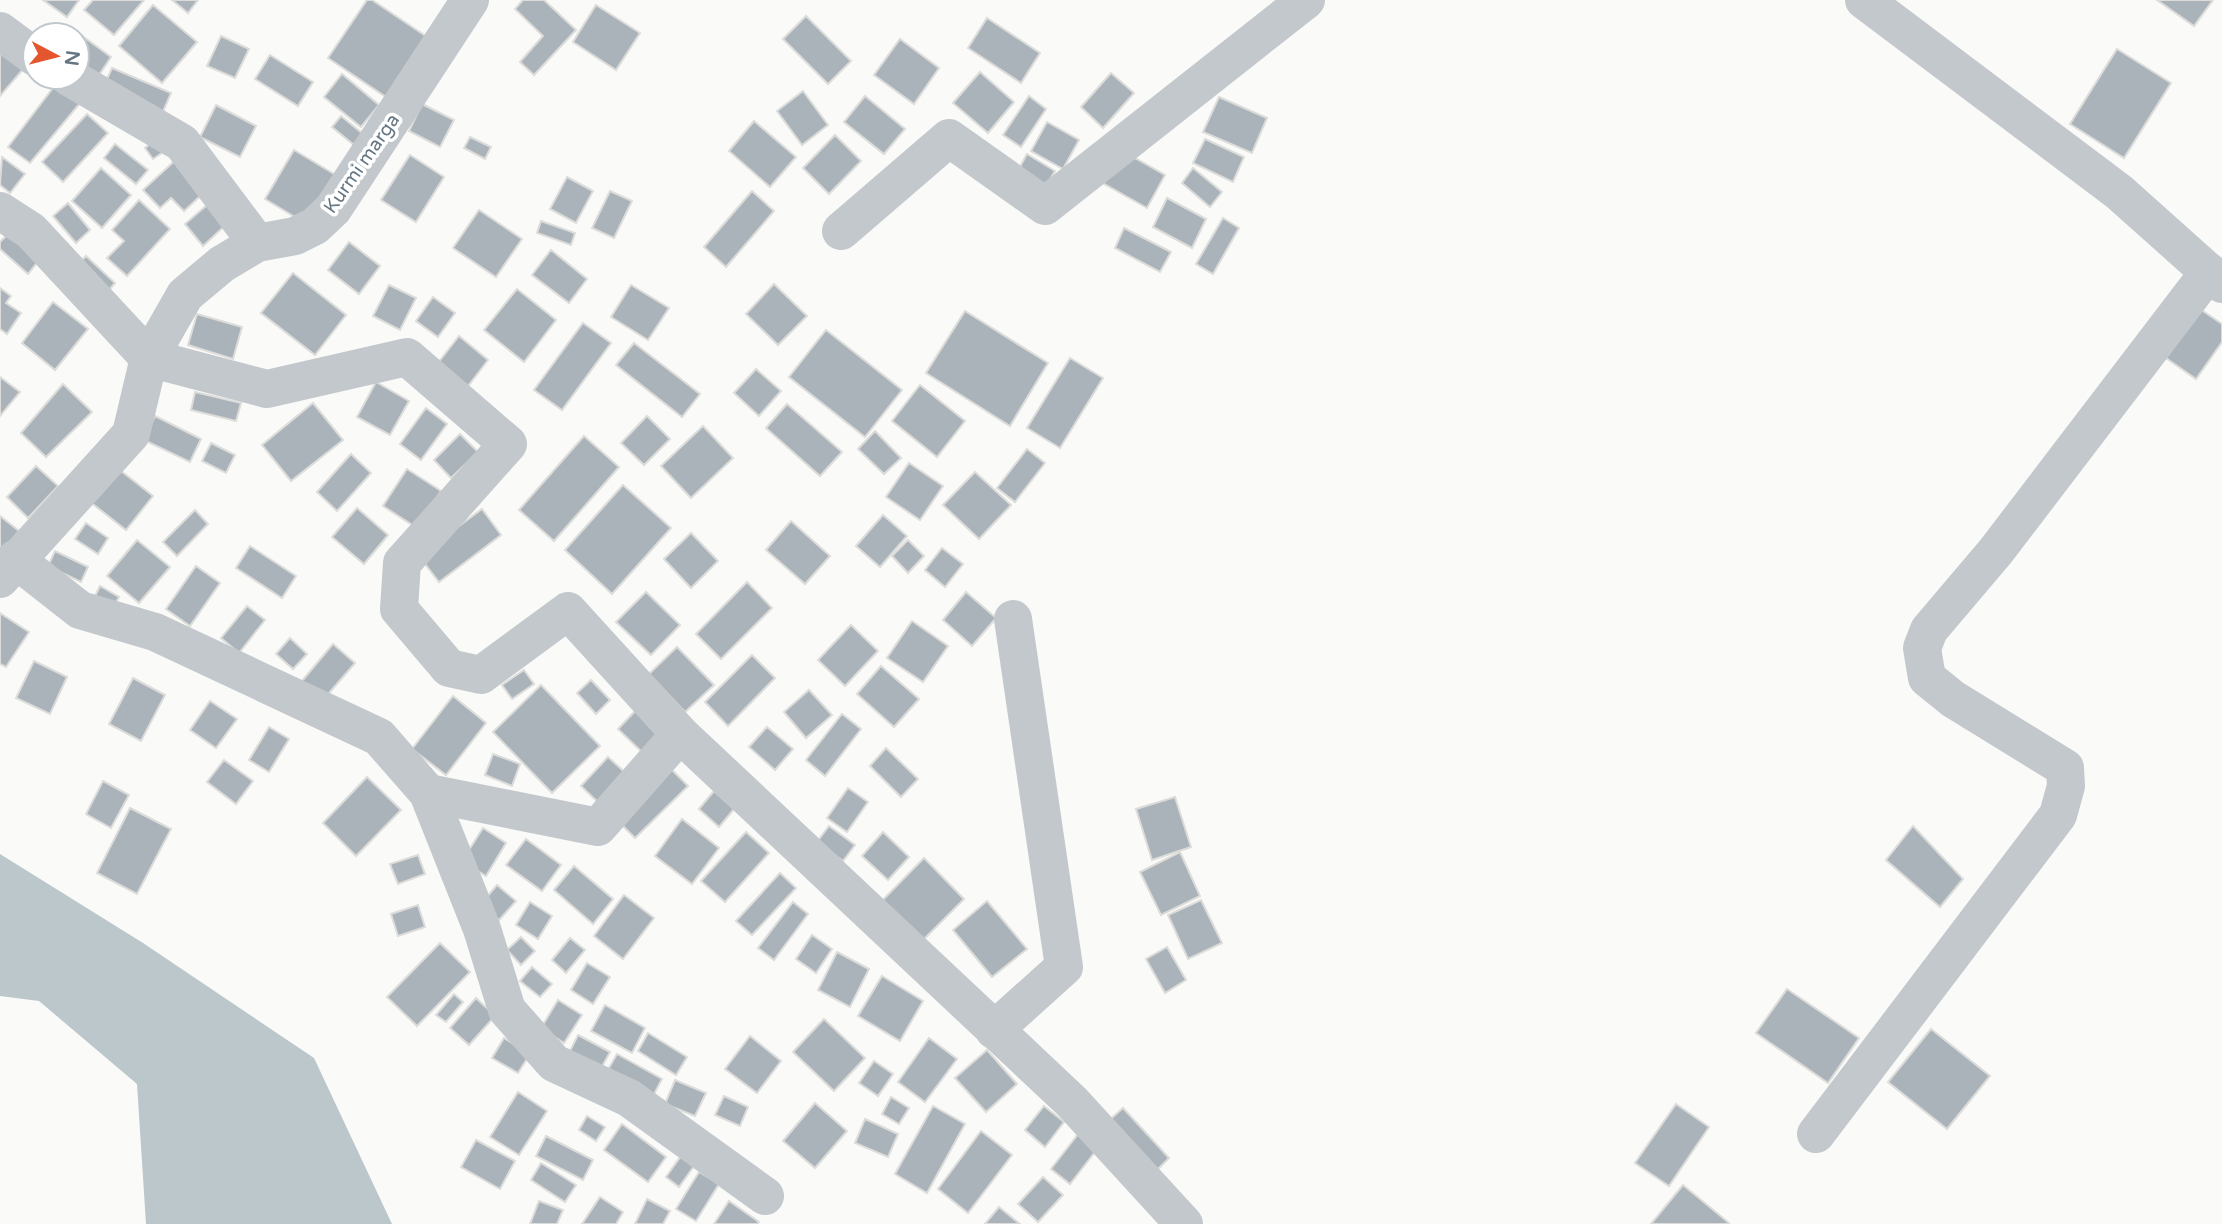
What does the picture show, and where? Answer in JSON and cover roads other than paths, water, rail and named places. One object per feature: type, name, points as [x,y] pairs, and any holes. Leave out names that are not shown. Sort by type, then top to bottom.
[{"type":"street","name":"Kurmi marga","points":[[8,569],[131,434],[149,358],[186,295],[222,264],[257,243],[295,236],[314,226],[333,209],[470,0]]},
{"type":"street","points":[[841,231],[949,138],[1045,206],[1306,0]]},
{"type":"street","points":[[1816,1134],[2058,815],[2066,786],[2065,768],[1953,699],[1927,678],[1922,662],[1922,648],[1929,630],[1996,551],[2215,278],[2119,192],[1864,0]]},
{"type":"street","points":[[0,31],[21,47]]},
{"type":"street","points":[[91,90],[182,143],[257,243]]},
{"type":"street","points":[[0,211],[31,231],[149,358],[267,389],[407,357],[508,444],[402,563],[399,609],[449,668],[481,674],[568,611],[680,734],[1072,1102],[1184,1224]]},
{"type":"street","points":[[8,569],[80,610],[155,632],[200,656],[379,737],[428,793],[482,929],[507,1010],[554,1063],[629,1098],[765,1196]]},
{"type":"street","points":[[994,1030],[1063,967],[1013,619]]},
{"type":"street","points":[[428,793],[598,827],[680,734]]}]
